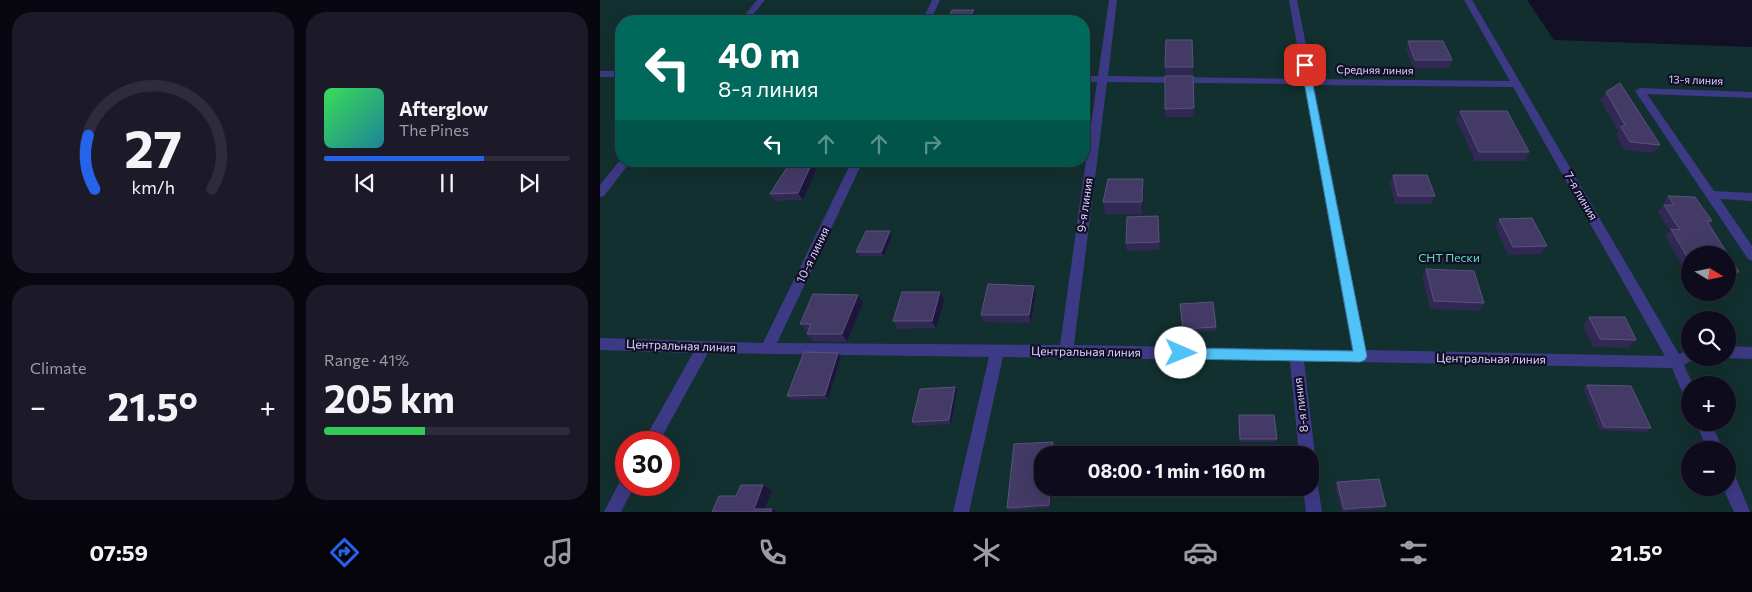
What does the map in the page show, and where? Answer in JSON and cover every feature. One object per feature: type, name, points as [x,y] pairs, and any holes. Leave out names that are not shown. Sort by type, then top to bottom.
[{"type":"street","points":[[749,15],[761,0]]},
{"type":"street","points":[[929,15],[936,0]]},
{"type":"street","name":"9-я линия","points":[[1066,351],[1113,0]]},
{"type":"street","points":[[1293,0],[1360,356]]},
{"type":"street","name":"7-я линия","points":[[1468,0],[1676,362],[1682,376]]},
{"type":"street","points":[[600,74],[615,74]]},
{"type":"street","name":"Средняя линия","points":[[1090,79],[1517,84]]},
{"type":"street","name":"13-я линия","points":[[1711,195],[1640,91],[1752,95]]},
{"type":"street","points":[[600,192],[621,167]]},
{"type":"street","name":"10-я линия","points":[[768,349],[855,167]]},
{"type":"street","points":[[1711,195],[1752,197]]},
{"type":"street","points":[[1711,195],[1752,256]]},
{"type":"street","name":"Центральная линия","points":[[600,344],[768,349],[1066,351],[1676,362],[1681,360]]},
{"type":"street","points":[[657,431],[704,347]]},
{"type":"street","points":[[961,512],[996,351]]},
{"type":"street","points":[[1736,353],[1751,354]]},
{"type":"street","name":"8-я линия","points":[[1296,355],[1306,446]]},
{"type":"street","points":[[612,512],[621,496]]},
{"type":"street","points":[[1312,496],[1314,512]]},
{"type":"street","points":[[1735,496],[1742,512]]},
{"type":"green space","name":"СНТ Пески","points":[[600,0],[1527,0],[1554,40],[1752,47],[1752,512],[600,512]]},
{"type":"building","points":[[952,10],[974,10],[971,15],[950,15]]},
{"type":"building","points":[[1166,40],[1192,40],[1193,67],[1165,67]]},
{"type":"building","points":[[1408,41],[1443,41],[1452,60],[1415,60]]},
{"type":"building","points":[[1165,76],[1193,76],[1194,108],[1165,109]]},
{"type":"building","points":[[1620,83],[1660,145],[1630,142],[1621,127],[1625,125],[1606,92]]},
{"type":"building","points":[[1460,111],[1507,111],[1529,152],[1479,152]]},
{"type":"building","points":[[787,167],[810,167],[798,193],[770,194]]},
{"type":"building","points":[[1393,175],[1427,175],[1435,196],[1398,196]]},
{"type":"building","points":[[1108,179],[1143,179],[1142,202],[1103,202]]},
{"type":"building","points":[[1668,196],[1695,197],[1712,221],[1707,221],[1723,246],[1681,246],[1671,229],[1680,230],[1664,205],[1674,205]]},
{"type":"building","points":[[1158,216],[1159,242],[1126,243],[1127,217]]},
{"type":"building","points":[[1532,218],[1547,246],[1513,247],[1499,219]]},
{"type":"building","points":[[866,231],[890,231],[881,252],[856,252]]},
{"type":"building","points":[[1426,269],[1474,271],[1484,303],[1434,301]]},
{"type":"building","points":[[988,284],[1034,286],[1029,315],[981,315]]},
{"type":"building","points":[[902,292],[940,292],[932,321],[893,321]]},
{"type":"building","points":[[813,294],[858,295],[842,334],[807,334],[811,324],[800,324]]},
{"type":"building","points":[[1213,302],[1216,327],[1183,329],[1180,304]]},
{"type":"building","points":[[1589,317],[1625,317],[1636,340],[1600,339]]},
{"type":"building","points":[[804,352],[838,353],[825,395],[787,396]]},
{"type":"building","points":[[1587,385],[1631,386],[1651,428],[1604,427]]},
{"type":"building","points":[[955,387],[949,420],[912,422],[920,389]]},
{"type":"building","points":[[1239,415],[1274,415],[1277,439],[1240,439]]},
{"type":"building","points":[[1053,442],[1053,446],[1034,446],[1034,496],[1050,496],[1049,505],[1007,508],[1014,444]]},
{"type":"building","points":[[1379,479],[1386,506],[1344,509],[1337,482]]},
{"type":"building","points":[[741,485],[763,485],[754,509],[772,509],[771,512],[712,512],[719,496],[736,496]]},
{"type":"route","points":[[1181,353],[1360,356],[1305,65]]}]
